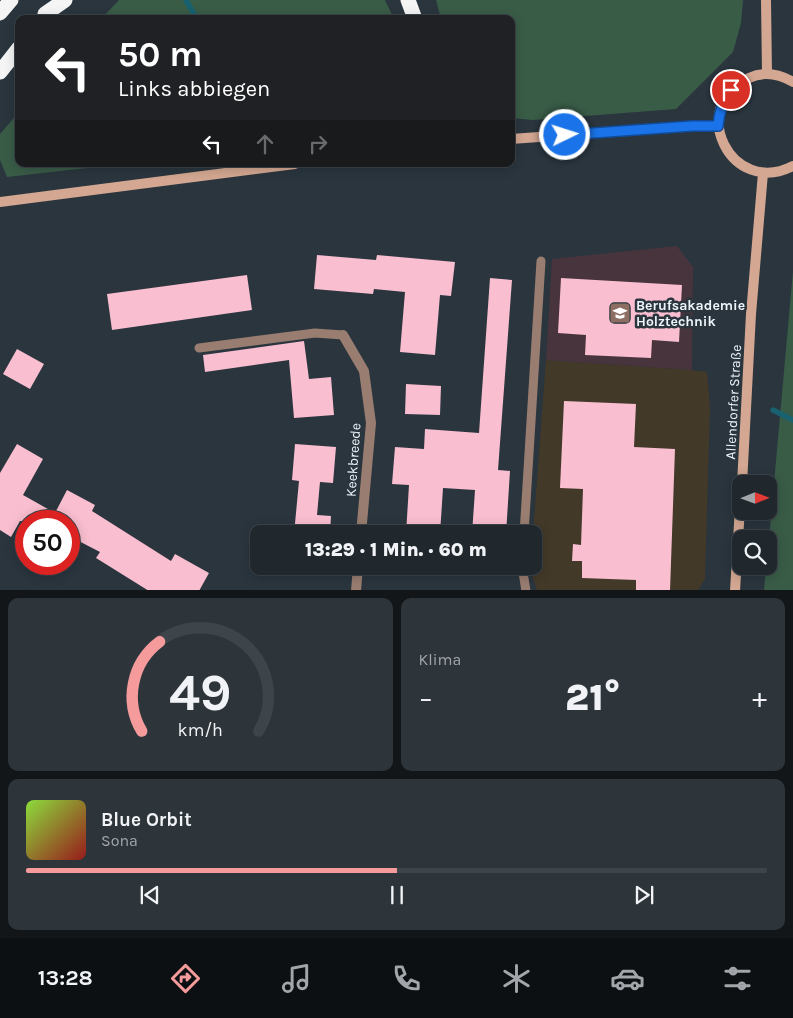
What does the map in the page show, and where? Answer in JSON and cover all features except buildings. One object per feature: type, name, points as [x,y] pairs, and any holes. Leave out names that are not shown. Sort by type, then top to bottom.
[{"type":"highway","points":[[0,13],[11,0]]},
{"type":"highway","points":[[44,15],[57,0]]},
{"type":"highway","points":[[44,15],[65,0]]},
{"type":"highway","points":[[408,0],[414,15]]},
{"type":"highway","points":[[0,72],[15,53]]},
{"type":"main road","points":[[766,0],[767,74]]},
{"type":"main road","points":[[793,82],[784,76],[767,74],[754,76],[742,81],[731,90],[724,100],[719,112],[718,126],[721,140],[732,157],[750,170],[763,173],[778,172],[793,166]]},
{"type":"main road","points":[[515,138],[692,126],[718,126]]},
{"type":"main road","points":[[4,202],[272,167]]},
{"type":"main road","name":"Allendorfer Straße","points":[[742,475],[751,314],[763,173]]},
{"type":"main road","points":[[736,590],[740,520]]},
{"type":"street","name":"Keekbreede","points":[[343,335],[364,371],[371,423],[362,525]]},
{"type":"street","points":[[356,590],[357,575]]},
{"type":"lane","points":[[525,525],[541,261]]},
{"type":"lane","points":[[199,348],[315,334],[343,335]]},
{"type":"lane","points":[[524,575],[526,590]]},
{"type":"shaded area","name":"Berufsakademie Holztechnik","points":[[677,246],[693,267],[692,370],[546,360],[552,259]]},
{"type":"shaded area","points":[[546,360],[707,372],[710,407],[705,579],[698,590],[537,590],[532,575],[542,575],[542,525],[534,525]]},
{"type":"green space","points":[[119,0],[385,0],[392,15],[105,15]]},
{"type":"green space","points":[[436,0],[743,0],[741,23],[733,52],[676,109],[533,120],[515,118],[515,15],[440,15]]},
{"type":"green space","points":[[15,117],[15,167],[96,167],[7,177],[0,160],[0,134]]},
{"type":"green space","points":[[793,271],[793,590],[764,590],[765,575],[777,575],[777,530],[770,530],[771,520],[778,520],[778,475],[775,475]]},
{"type":"waterway","points":[[186,0],[195,15]]},
{"type":"waterway","points":[[773,410],[793,420]]},
{"type":"place","name":"Berufsakademie Holztechnik","points":[[620,313]]},
{"type":"route","points":[[565,135],[692,126],[718,126],[719,112],[731,90]]}]
